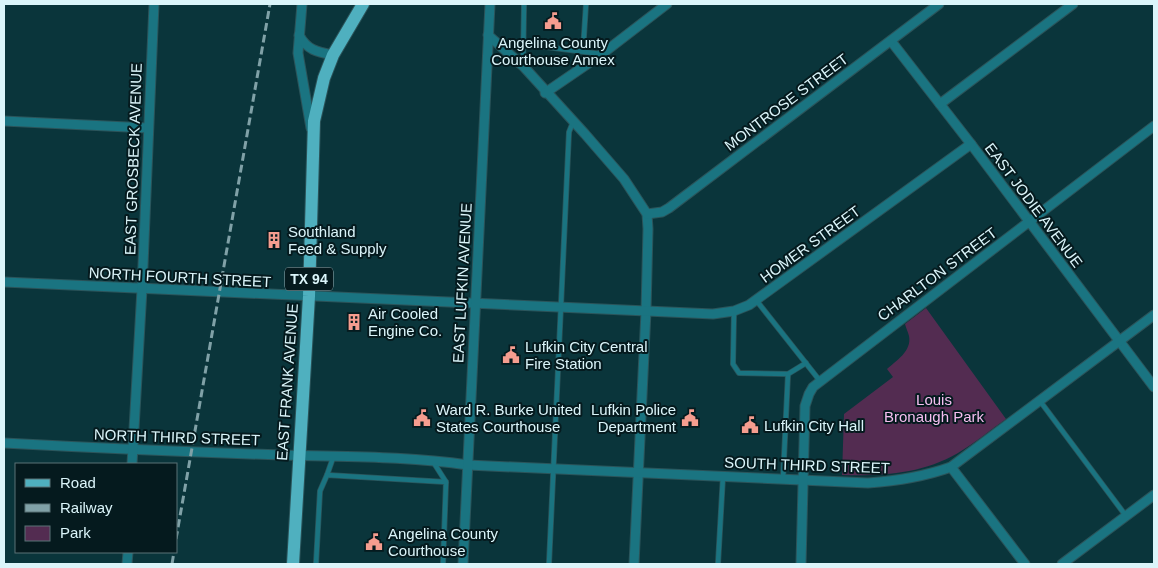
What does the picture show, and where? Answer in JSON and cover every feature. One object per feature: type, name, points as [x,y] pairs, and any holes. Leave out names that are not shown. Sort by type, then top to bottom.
[{"type":"main road","name":"EAST FRANK AVENUE","points":[[293,564],[309,296],[314,121],[324,78],[333,54],[363,4]]},
{"type":"street","name":"EAST GROSBECK AVENUE","points":[[132,463],[142,289],[154,4]]},
{"type":"street","points":[[302,4],[298,53],[300,73],[314,143]]},
{"type":"street","name":"EAST LUFKIN AVENUE","points":[[463,564],[474,304],[490,4]]},
{"type":"street","points":[[546,93],[602,54],[667,4]]},
{"type":"street","name":"MONTROSE STREET","points":[[647,214],[662,212],[669,208],[939,4]]},
{"type":"street","points":[[940,104],[1073,4]]},
{"type":"street","points":[[299,34],[307,47],[312,50],[333,54]]},
{"type":"street","points":[[488,35],[524,68],[624,179],[647,214],[646,311],[634,564]]},
{"type":"street","name":"EAST JODIE AVENUE","points":[[891,41],[1154,387]]},
{"type":"street","points":[[4,121],[148,128]]},
{"type":"street","name":"CHARLTON STREET","points":[[800,564],[805,406],[813,387],[1154,126]]},
{"type":"street","name":"HOMER STREET","points":[[560,308],[714,314],[734,311],[756,300],[971,144]]},
{"type":"street","name":"NORTH FOURTH STREET","points":[[4,282],[560,308]]},
{"type":"street","name":"SOUTH THIRD STREET","points":[[468,465],[868,483],[894,482],[917,478],[951,466],[1154,315]]},
{"type":"street","name":"NORTH THIRD STREET","points":[[4,443],[133,450],[431,459],[468,465]]},
{"type":"street","points":[[951,466],[1024,564]]},
{"type":"street","points":[[1062,564],[1154,495]]},
{"type":"lane","points":[[524,4],[524,68]]},
{"type":"lane","points":[[584,51],[586,4]]},
{"type":"lane","points":[[523,44],[602,54]]},
{"type":"lane","points":[[549,564],[569,132],[573,122]]},
{"type":"lane","points":[[756,300],[820,381]]},
{"type":"lane","points":[[734,311],[733,364],[736,370],[742,373],[788,374],[806,363]]},
{"type":"lane","points":[[783,479],[788,374]]},
{"type":"lane","points":[[1040,401],[1126,516]]},
{"type":"lane","points":[[316,564],[320,491],[334,455]]},
{"type":"lane","points":[[431,459],[446,482],[443,564]]},
{"type":"lane","points":[[327,475],[446,482]]},
{"type":"lane","points":[[718,564],[723,476]]},
{"type":"green space","name":"Louis Bronaugh Park","points":[[926,308],[1006,419],[958,453],[930,465],[887,474],[842,475],[844,414],[893,377],[887,369],[906,351],[908,346],[909,336],[905,324]]},
{"type":"railway","points":[[178,528],[270,4]]},
{"type":"railway","points":[[172,564],[174,553]]},
{"type":"place","name":"Angelina County Courthouse Annex","points":[[553,21]]},
{"type":"place","name":"Southland Feed & Supply","points":[[274,240]]},
{"type":"place","name":"Air Cooled Engine Co.","points":[[354,322]]},
{"type":"place","name":"Lufkin City Central Fire Station","points":[[511,355]]},
{"type":"place","name":"Ward R. Burke United States Courthouse","points":[[422,418]]},
{"type":"place","name":"Lufkin Police Department","points":[[690,418]]},
{"type":"place","name":"Lufkin City Hall","points":[[750,425]]},
{"type":"place","name":"Angelina County Courthouse","points":[[374,542]]}]
